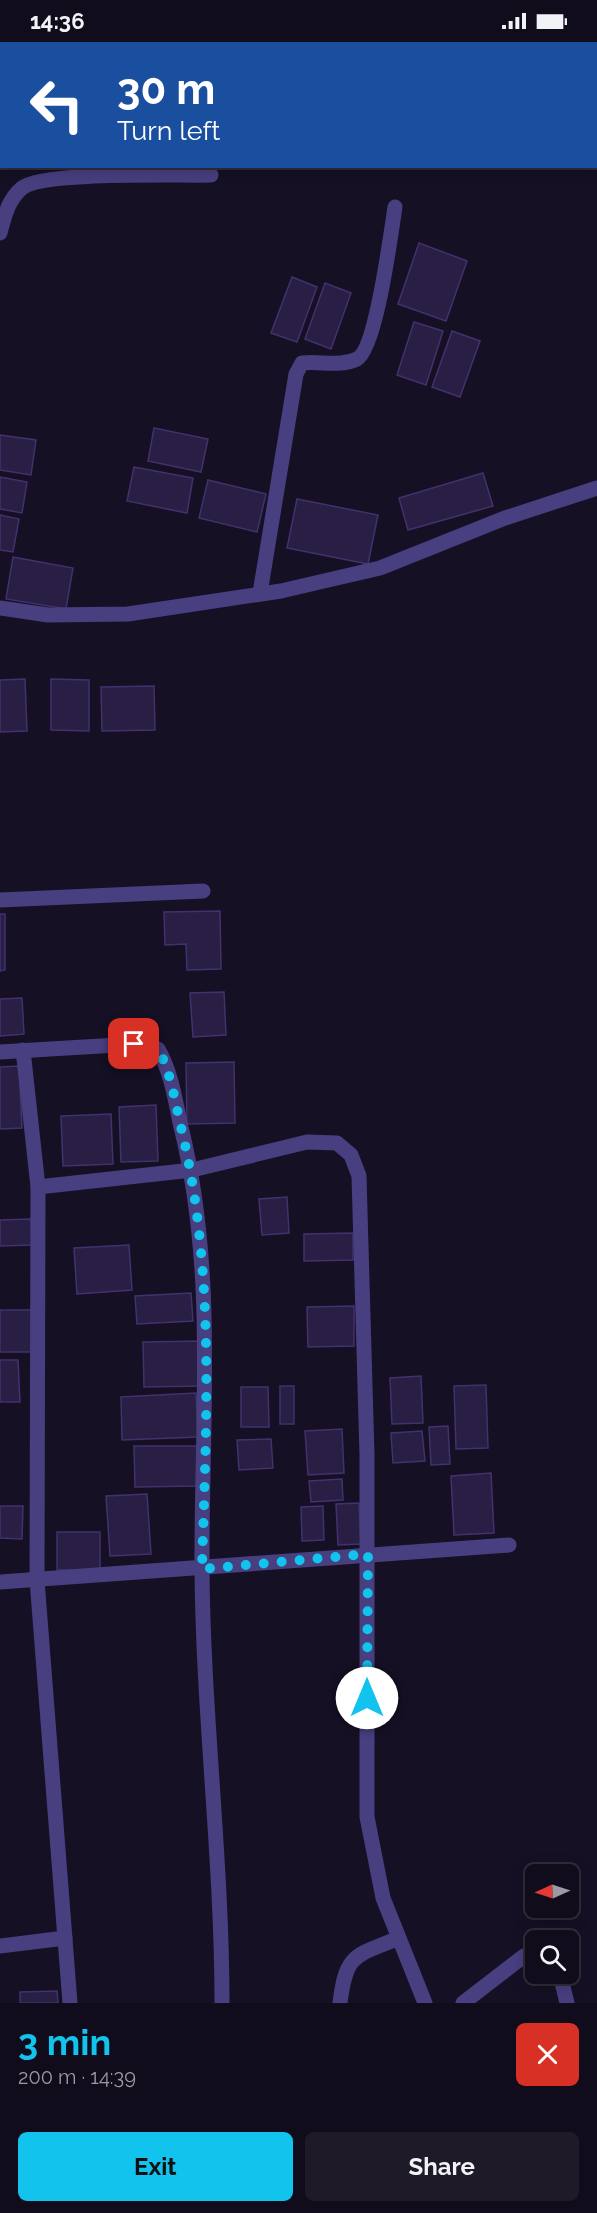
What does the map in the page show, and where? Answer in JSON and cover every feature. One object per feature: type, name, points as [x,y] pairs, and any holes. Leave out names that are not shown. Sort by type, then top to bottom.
[{"type":"street","points":[[0,232],[7,206],[24,186],[52,179],[211,175]]},
{"type":"street","points":[[260,594],[296,374],[302,363],[324,361],[343,365],[360,358],[372,338],[395,207]]},
{"type":"street","points":[[0,608],[48,615],[128,614],[281,591],[380,568],[505,518],[597,488]]},
{"type":"street","points":[[0,900],[202,891]]},
{"type":"street","points":[[0,1052],[134,1044],[158,1049],[169,1069],[192,1170],[203,1268],[207,1378],[202,1569],[222,2003]]},
{"type":"street","points":[[23,1050],[38,1187],[38,1580],[70,2003]]},
{"type":"street","points":[[38,1187],[192,1170],[307,1142],[337,1143],[351,1155],[359,1176],[368,1554],[366,1817],[383,1898],[425,2003]]},
{"type":"street","points":[[0,1582],[509,1545]]},
{"type":"street","points":[[0,1946],[65,1938]]},
{"type":"street","points":[[340,2003],[343,1974],[355,1956],[399,1938]]},
{"type":"street","points":[[464,2003],[525,1956]]},
{"type":"street","points":[[562,1984],[567,2003]]},
{"type":"building","points":[[419,243],[467,261],[446,321],[398,304]]},
{"type":"building","points":[[292,277],[317,287],[297,342],[271,333]]},
{"type":"building","points":[[325,283],[351,293],[331,349],[305,339]]},
{"type":"building","points":[[414,322],[443,331],[426,385],[397,375]]},
{"type":"building","points":[[452,331],[480,341],[460,397],[432,387]]},
{"type":"building","points":[[154,428],[208,439],[201,472],[148,461]]},
{"type":"building","points":[[0,435],[36,440],[31,475],[0,470]]},
{"type":"building","points":[[134,467],[193,478],[187,513],[127,501]]},
{"type":"building","points":[[483,473],[493,506],[408,530],[399,498]]},
{"type":"building","points":[[0,477],[27,482],[22,513],[0,509]]},
{"type":"building","points":[[208,480],[266,494],[257,532],[199,518]]},
{"type":"building","points":[[297,499],[378,515],[368,564],[287,548]]},
{"type":"building","points":[[0,515],[19,519],[13,552],[0,550]]},
{"type":"building","points":[[13,557],[73,568],[66,609],[6,599]]},
{"type":"building","points":[[25,679],[27,731],[0,732],[0,680]]},
{"type":"building","points":[[51,679],[89,680],[89,731],[51,730]]},
{"type":"building","points":[[154,686],[155,730],[102,731],[101,687]]},
{"type":"building","points":[[220,911],[221,969],[187,970],[186,944],[165,945],[164,912]]},
{"type":"building","points":[[0,914],[5,914],[5,970],[0,971]]},
{"type":"building","points":[[224,992],[226,1035],[193,1037],[190,993]]},
{"type":"building","points":[[22,998],[24,1034],[0,1036],[0,999]]},
{"type":"building","points":[[234,1062],[235,1123],[187,1124],[186,1063]]},
{"type":"building","points":[[19,1066],[22,1128],[0,1129],[0,1067]]},
{"type":"building","points":[[156,1105],[158,1161],[121,1162],[119,1107]]},
{"type":"building","points":[[111,1114],[113,1164],[63,1166],[61,1116]]},
{"type":"building","points":[[287,1197],[289,1233],[262,1235],[259,1199]]},
{"type":"building","points":[[31,1219],[32,1245],[0,1246],[0,1220]]},
{"type":"building","points":[[353,1233],[353,1260],[304,1261],[304,1234]]},
{"type":"building","points":[[129,1245],[132,1290],[77,1294],[74,1248]]},
{"type":"building","points":[[191,1293],[193,1321],[137,1324],[135,1296]]},
{"type":"building","points":[[354,1306],[354,1346],[308,1347],[307,1307]]},
{"type":"building","points":[[0,1310],[33,1310],[33,1352],[0,1352]]},
{"type":"building","points":[[200,1341],[201,1386],[144,1387],[143,1342]]},
{"type":"building","points":[[0,1360],[18,1360],[20,1402],[0,1402]]},
{"type":"building","points":[[421,1376],[423,1423],[392,1424],[390,1378]]},
{"type":"building","points":[[486,1385],[488,1448],[456,1449],[454,1386]]},
{"type":"building","points":[[280,1386],[294,1386],[294,1424],[280,1424]]},
{"type":"building","points":[[241,1387],[268,1387],[269,1427],[241,1427]]},
{"type":"building","points":[[196,1393],[198,1437],[122,1440],[121,1397]]},
{"type":"building","points":[[448,1426],[450,1464],[431,1465],[429,1427]]},
{"type":"building","points":[[342,1429],[344,1473],[308,1475],[305,1431]]},
{"type":"building","points":[[422,1431],[425,1461],[393,1463],[391,1433]]},
{"type":"building","points":[[271,1439],[273,1468],[239,1470],[237,1440]]},
{"type":"building","points":[[134,1446],[198,1446],[198,1486],[135,1487]]},
{"type":"building","points":[[491,1473],[494,1533],[454,1535],[451,1476]]},
{"type":"building","points":[[342,1479],[343,1500],[311,1502],[309,1481]]},
{"type":"building","points":[[147,1494],[151,1554],[110,1556],[106,1496]]},
{"type":"building","points":[[359,1503],[361,1544],[338,1545],[336,1504]]},
{"type":"building","points":[[0,1506],[23,1506],[22,1539],[0,1538]]},
{"type":"building","points":[[323,1506],[324,1540],[302,1541],[301,1507]]},
{"type":"building","points":[[57,1532],[100,1532],[100,1570],[57,1570]]},
{"type":"building","points":[[57,1991],[58,2003],[20,2003],[20,1992]]},
{"type":"route","points":[[134,1044],[158,1049],[169,1069],[192,1170],[203,1268],[207,1378],[202,1569],[368,1554],[367,1698]]}]
